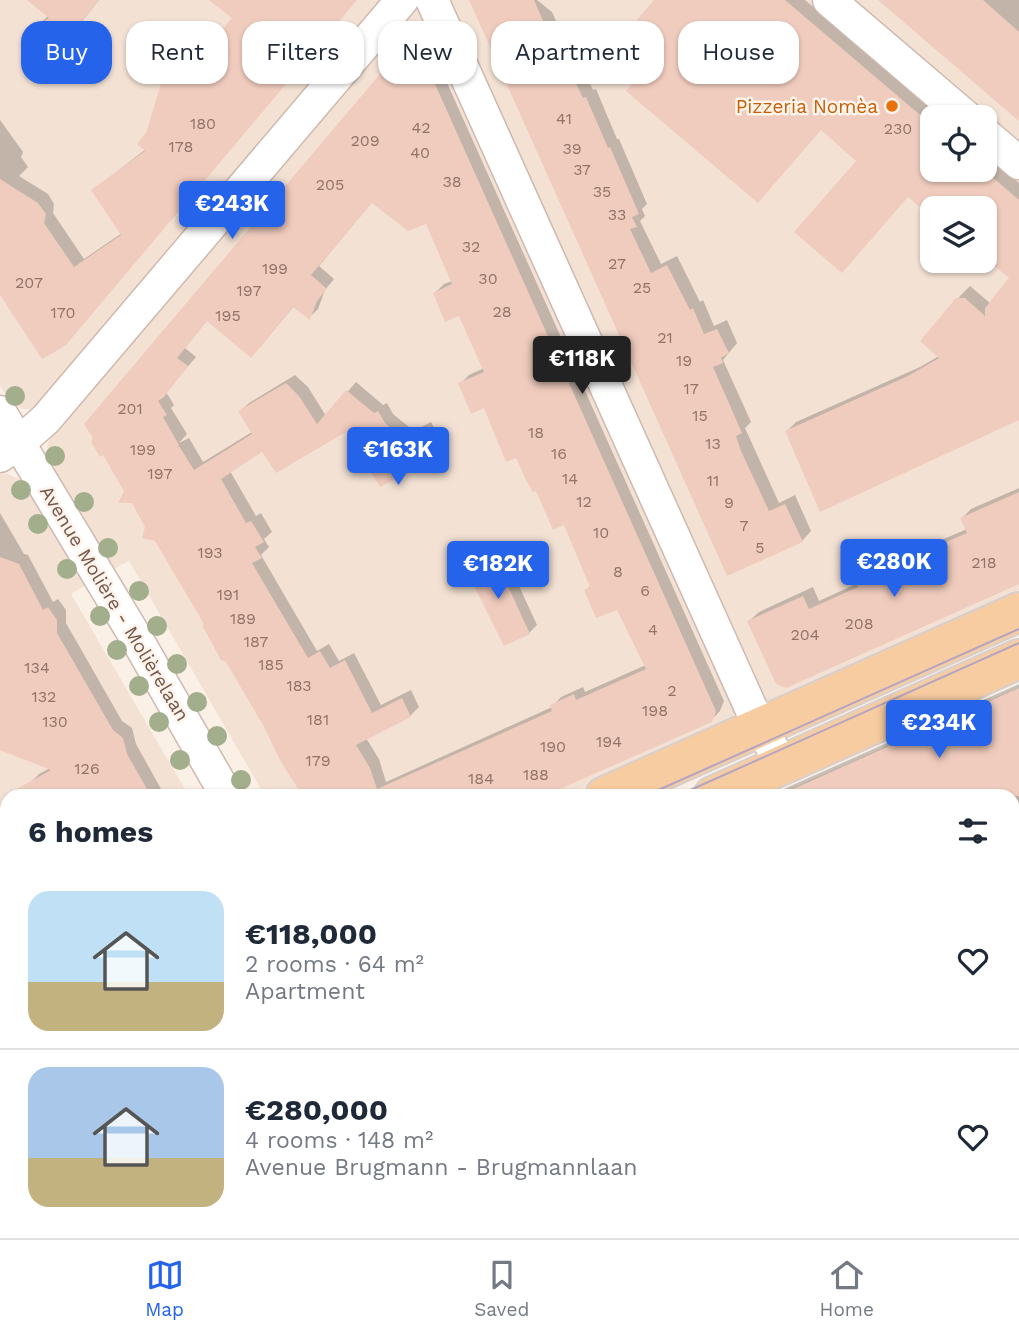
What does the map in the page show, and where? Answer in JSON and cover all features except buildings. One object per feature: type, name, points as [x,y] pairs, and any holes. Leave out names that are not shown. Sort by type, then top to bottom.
[{"type":"main road","points":[[621,789],[1019,612]]},
{"type":"main road","points":[[729,789],[1019,659]]},
{"type":"street","points":[[10,449],[46,419],[402,0]]},
{"type":"street","points":[[432,0],[762,728],[782,766]]},
{"type":"street","points":[[829,0],[952,105]]},
{"type":"street","points":[[997,144],[1019,163]]},
{"type":"street","name":"Avenue Molière - Molièrelaan","points":[[0,412],[10,449],[148,658],[223,789]]},
{"type":"shaded area","points":[[0,0],[1019,0],[1019,593],[582,789],[261,789],[129,561],[113,569],[51,468],[47,446],[50,437],[70,410],[40,405],[23,409],[11,403],[0,386]]},
{"type":"shaded area","points":[[6,473],[25,482],[86,585],[71,594],[185,789],[0,789],[0,474]]},
{"type":"shaded area","points":[[1019,687],[1019,789],[790,789]]},
{"type":"tram line","points":[[661,789],[1019,629]]},
{"type":"tram line","points":[[693,789],[1019,643]]},
{"type":"place","name":"Pizzeria Nomèa","points":[[892,106]]}]
